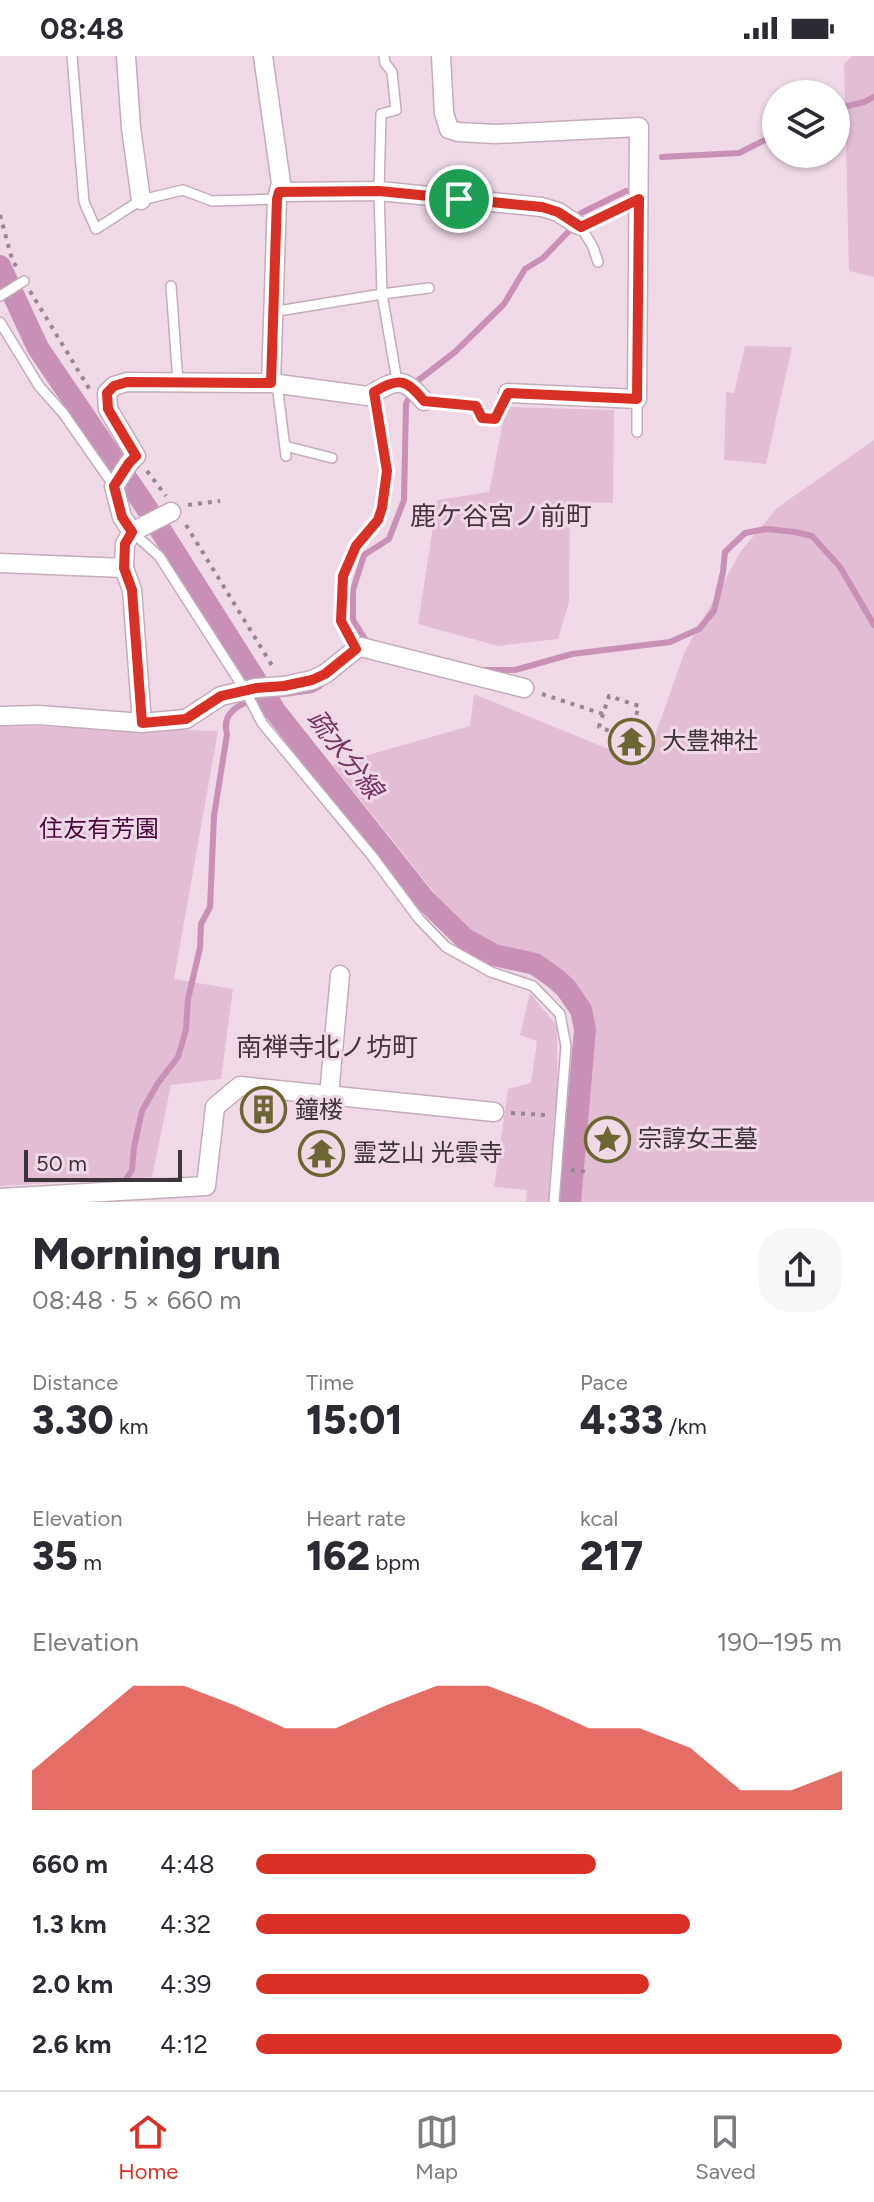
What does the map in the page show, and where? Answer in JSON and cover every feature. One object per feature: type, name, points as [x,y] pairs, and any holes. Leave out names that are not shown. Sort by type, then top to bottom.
[{"type":"street","points":[[126,56],[131,128],[141,200]]},
{"type":"street","points":[[263,56],[281,183],[272,312],[274,384]]},
{"type":"street","points":[[441,56],[444,113],[449,129],[496,134],[639,127],[637,399],[508,393]]},
{"type":"street","points":[[278,196],[379,191],[542,207],[558,212],[577,224]]},
{"type":"street","points":[[132,532],[122,517],[124,471],[108,409],[107,393],[114,386],[127,382],[274,384],[368,396],[385,385],[412,390]]},
{"type":"street","points":[[142,723],[132,590],[124,568],[125,544],[132,532],[161,517]]},
{"type":"street","points":[[0,563],[124,568]]},
{"type":"street","points":[[0,716],[39,715],[142,723],[186,719],[221,696],[312,680],[361,647],[524,688]]},
{"type":"street","points":[[329,1095],[340,975]]},
{"type":"street","points":[[0,1198],[206,1186],[215,1107],[240,1086],[494,1112]]},
{"type":"lane","points":[[72,56],[84,202],[96,229],[141,200],[183,190],[212,201],[278,196]]},
{"type":"lane","points":[[384,56],[392,72],[396,110],[381,114],[379,191],[382,294],[412,390]]},
{"type":"lane","points":[[598,262],[593,247],[577,224],[639,199]]},
{"type":"lane","points":[[3,294],[24,281]]},
{"type":"lane","points":[[171,286],[178,383]]},
{"type":"lane","points":[[272,312],[429,288]]},
{"type":"lane","points":[[0,322],[39,386],[124,471]]},
{"type":"lane","points":[[274,384],[286,451],[332,458]]},
{"type":"lane","points":[[637,399],[637,432]]},
{"type":"lane","points":[[132,532],[159,556],[265,688],[262,723],[372,856],[419,919],[446,947],[491,972],[533,986],[560,1014],[566,1046],[554,1202]]},
{"type":"path","points":[[0,215],[12,259],[24,281],[91,392],[107,393]]},
{"type":"path","points":[[412,390],[476,406],[482,418],[495,419],[508,393]]},
{"type":"path","points":[[356,649],[341,621],[343,576],[356,546],[378,520],[387,471],[374,392]]},
{"type":"path","points":[[124,471],[168,498],[161,517]]},
{"type":"path","points":[[161,517],[190,504],[220,501]]},
{"type":"path","points":[[161,517],[187,526],[265,688]]},
{"type":"path","points":[[524,688],[603,714]]},
{"type":"path","points":[[609,696],[639,706],[629,738],[599,727],[603,714],[609,696]]},
{"type":"path","points":[[494,1112],[542,1115]]},
{"type":"path","points":[[571,1170],[588,1172]]},
{"type":"green space","points":[[852,56],[874,56],[874,277],[849,271],[847,168],[850,168],[850,80],[844,80],[844,64]]},
{"type":"green space","points":[[745,346],[792,347],[766,464],[724,460],[726,392],[734,393]]},
{"type":"green space","points":[[506,407],[614,410],[613,503],[570,502],[569,602],[558,639],[498,646],[418,624],[437,500],[489,492]]},
{"type":"green space","points":[[874,440],[874,1202],[575,1202],[587,1003],[458,923],[333,765],[470,726],[474,694],[645,764],[685,651],[741,551],[777,508]]},
{"type":"green space","name":"住友有芳園","points":[[0,725],[218,731],[174,979],[233,989],[221,1079],[171,1085],[152,1177],[0,1186]]},
{"type":"green space","points":[[530,993],[557,1026],[558,1202],[526,1202],[527,1190],[494,1187],[508,1089],[531,1083],[537,1041],[520,1035]]},
{"type":"waterway","points":[[850,106],[874,97]]},
{"type":"waterway","points":[[662,157],[739,153],[762,142]]},
{"type":"waterway","points":[[367,642],[353,620],[353,590],[364,555],[389,539],[404,500],[406,404],[416,382],[455,352],[504,304],[525,269],[543,258],[571,229],[581,213],[626,191]]},
{"type":"waterway","name":"疏水分線","points":[[0,266],[38,348],[148,510],[275,711],[424,899],[465,939],[494,955],[535,964],[566,988],[581,1010],[585,1029],[570,1202]]},
{"type":"waterway","points":[[484,670],[515,670],[572,654],[670,642],[699,629],[714,611],[725,552],[745,533],[766,529],[812,536],[840,567],[874,625]]},
{"type":"waterway","points":[[115,1184],[125,1181],[132,1170],[142,1111],[178,1057],[186,1030],[201,924],[210,907],[214,816],[227,734],[226,721],[232,711],[242,704],[320,686]]},
{"type":"place","name":"大豊神社","points":[[631,741]]},
{"type":"place","name":"鐘楼","points":[[264,1110]]},
{"type":"place","name":"宗諄女王墓","points":[[607,1139]]},
{"type":"place","name":"霊芝山 光雲寺","points":[[322,1153]]},
{"type":"district","name":"鹿ケ谷宮ノ前町","points":[[501,516]]},
{"type":"district","name":"南禅寺北ノ坊町","points":[[327,1047]]},
{"type":"route","points":[[379,191],[459,199],[542,207],[558,212],[581,227],[639,199],[637,399],[508,393],[495,419],[482,418],[476,406],[424,401],[409,385],[397,381],[374,392],[387,471],[378,520],[356,546],[343,576],[341,621],[356,649],[325,674],[312,680],[221,696],[186,719],[142,723],[132,590],[124,568],[125,544],[132,532],[122,517],[114,486],[136,456],[108,409],[107,393],[114,386],[127,382],[271,383],[279,192],[379,191]]}]
